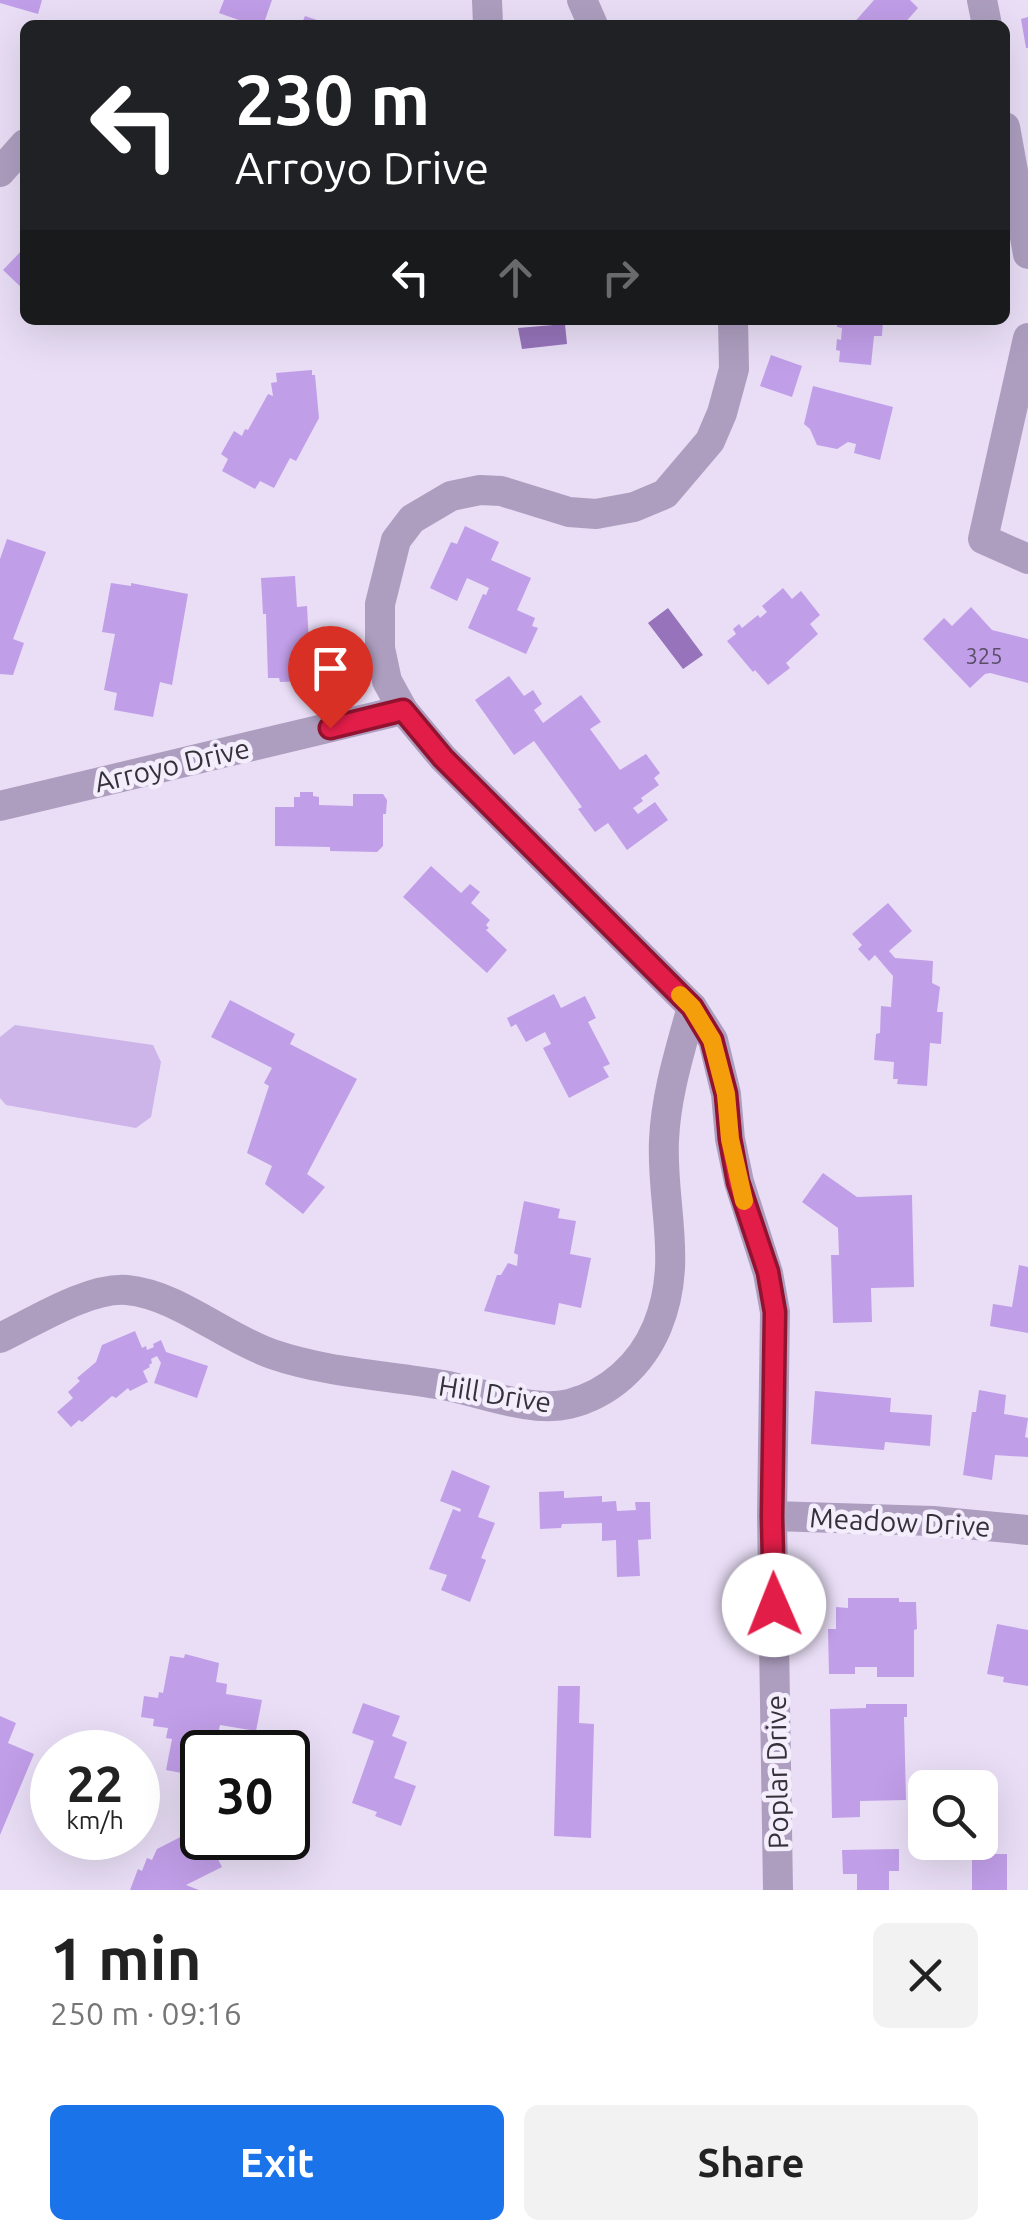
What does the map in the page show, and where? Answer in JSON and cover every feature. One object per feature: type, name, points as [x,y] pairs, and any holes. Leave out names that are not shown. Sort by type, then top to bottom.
[{"type":"street","points":[[0,172],[20,150]]},
{"type":"street","points":[[1010,155],[1028,254]]},
{"type":"street","name":"Poplar Drive","points":[[732,325],[734,369],[722,413],[710,441],[665,494],[634,507],[596,514],[568,512],[501,491],[480,490],[451,496],[412,519],[396,540],[380,604],[380,648],[387,681],[403,710],[443,758],[692,1007],[712,1040],[726,1094],[738,1182],[768,1272],[775,1312],[772,1516],[778,1890]]},
{"type":"street","points":[[1028,338],[983,539],[1028,559]]},
{"type":"street","name":"Arroyo Drive","points":[[0,806],[403,710]]},
{"type":"street","name":"Hill Drive","points":[[0,1338],[73,1303],[122,1290],[146,1294],[270,1354],[310,1365],[544,1406],[593,1396],[615,1384],[634,1365],[656,1331],[666,1301],[672,1267],[664,1183],[667,1101],[692,1007]]},
{"type":"street","name":"Meadow Drive","points":[[772,1516],[932,1521],[1028,1530]]},
{"type":"shaded area","points":[[565,325],[567,344],[522,349],[518,328]]},
{"type":"shaded area","points":[[668,608],[703,655],[683,669],[648,623]]},
{"type":"shaded area","points":[[15,1025],[153,1045],[161,1062],[151,1117],[136,1128],[6,1105],[0,1098],[0,1037]]},
{"type":"building","points":[[0,0],[42,0],[38,14]]},
{"type":"building","points":[[224,0],[272,0],[265,20],[239,20],[219,13]]},
{"type":"building","points":[[874,0],[910,0],[918,8],[907,20],[856,20]]},
{"type":"building","points":[[1028,17],[1028,48],[1026,48],[1021,19]]},
{"type":"building","points":[[20,252],[20,286],[3,270]]},
{"type":"building","points":[[883,325],[882,336],[874,336],[871,365],[839,362],[840,351],[836,350],[842,328],[837,327]]},
{"type":"building","points":[[771,355],[802,366],[792,397],[760,386]]},
{"type":"building","points":[[312,370],[319,418],[296,461],[290,458],[274,488],[260,481],[255,489],[222,471],[228,459],[221,454],[234,431],[242,436],[268,394],[273,396],[271,383],[277,382],[276,373]]},
{"type":"building","points":[[813,386],[893,407],[880,460],[854,453],[856,444],[848,442],[837,449],[817,445],[804,424]]},
{"type":"building","points":[[465,526],[499,542],[491,560],[531,578],[517,610],[535,618],[532,626],[538,628],[526,654],[468,628],[489,588],[467,578],[457,601],[430,588],[451,542],[457,544]]},
{"type":"building","points":[[7,539],[46,552],[13,639],[24,643],[13,675],[0,674],[0,559]]},
{"type":"building","points":[[295,576],[297,607],[307,606],[309,644],[305,647],[312,646],[313,676],[308,677],[309,681],[280,682],[279,678],[268,678],[261,578]]},
{"type":"building","points":[[111,583],[188,594],[172,685],[160,682],[153,717],[114,710],[117,693],[104,690],[115,634],[102,632]]},
{"type":"building","points":[[783,588],[792,599],[801,591],[820,615],[810,624],[818,634],[786,663],[790,668],[768,685],[727,641],[736,634],[733,629],[739,624],[742,628],[767,612],[762,606]]},
{"type":"building","points":[[971,607],[992,630],[1028,639],[1028,683],[990,673],[970,688],[923,639],[944,618],[952,626]]},
{"type":"building","points":[[509,676],[524,696],[533,690],[542,704],[534,710],[543,723],[581,695],[601,722],[590,729],[620,770],[646,754],[660,773],[654,778],[659,785],[633,808],[638,814],[655,802],[668,820],[627,850],[608,823],[595,832],[578,809],[582,807],[534,741],[514,755],[475,700]]},
{"type":"building","points":[[300,792],[313,792],[313,796],[319,797],[319,805],[353,806],[353,794],[383,794],[387,800],[383,846],[377,852],[275,846],[275,807],[294,807],[294,797],[300,797]]},
{"type":"building","points":[[431,866],[461,893],[470,884],[480,892],[471,903],[490,920],[486,930],[507,950],[487,973],[403,897]]},
{"type":"building","points":[[888,903],[912,931],[889,951],[895,958],[933,961],[932,983],[940,987],[937,1012],[943,1012],[941,1044],[930,1043],[927,1086],[897,1084],[898,1079],[893,1079],[894,1062],[874,1060],[881,1006],[891,1007],[893,976],[875,955],[869,961],[852,934]]},
{"type":"building","points":[[554,994],[561,1008],[585,996],[596,1018],[588,1022],[610,1064],[603,1067],[609,1077],[569,1098],[543,1048],[551,1044],[545,1032],[526,1042],[516,1024],[511,1027],[507,1018]]},
{"type":"building","points":[[230,1000],[295,1034],[290,1044],[357,1079],[307,1174],[325,1187],[303,1214],[265,1184],[272,1166],[247,1153],[269,1086],[264,1083],[272,1068],[211,1037]]},
{"type":"building","points":[[823,1173],[857,1197],[912,1195],[914,1287],[871,1288],[872,1322],[833,1323],[831,1255],[839,1255],[838,1228],[802,1202]]},
{"type":"building","points":[[524,1201],[560,1209],[558,1218],[576,1221],[570,1254],[591,1258],[581,1308],[559,1303],[555,1325],[484,1311],[497,1275],[508,1263],[517,1266],[518,1255],[514,1253]]},
{"type":"building","points":[[1019,1265],[1028,1267],[1028,1333],[990,1326],[993,1304],[1012,1307]]},
{"type":"building","points":[[135,1331],[142,1348],[146,1346],[147,1350],[161,1340],[166,1352],[208,1366],[197,1398],[154,1383],[161,1363],[157,1356],[143,1371],[148,1382],[130,1391],[128,1388],[116,1398],[112,1396],[71,1427],[57,1412],[73,1398],[68,1392],[80,1381],[77,1378],[96,1362],[102,1345]]},
{"type":"building","points":[[979,1390],[1006,1395],[1004,1414],[1028,1418],[1028,1457],[995,1455],[992,1480],[963,1475]]},
{"type":"building","points":[[815,1391],[891,1398],[890,1412],[932,1415],[930,1446],[885,1442],[884,1450],[811,1444]]},
{"type":"building","points":[[452,1470],[490,1486],[478,1517],[495,1523],[470,1602],[441,1590],[447,1575],[429,1569],[453,1509],[461,1509],[440,1501]]},
{"type":"building","points":[[564,1491],[564,1498],[602,1496],[602,1502],[616,1501],[617,1511],[636,1510],[635,1502],[650,1502],[651,1539],[638,1540],[640,1576],[617,1577],[616,1540],[602,1541],[602,1523],[540,1529],[539,1492]]},
{"type":"building","points":[[848,1598],[916,1602],[914,1677],[877,1677],[877,1667],[855,1667],[855,1674],[829,1674],[828,1629],[836,1629],[836,1607],[848,1608]]},
{"type":"building","points":[[997,1624],[1028,1630],[1028,1686],[1003,1682],[1004,1677],[987,1674]]},
{"type":"building","points":[[185,1654],[219,1663],[216,1682],[227,1684],[226,1694],[262,1700],[256,1730],[220,1725],[219,1730],[180,1730],[180,1773],[166,1770],[172,1739],[166,1738],[168,1728],[153,1726],[154,1719],[141,1717],[144,1696],[158,1698],[159,1692],[163,1693],[170,1656],[184,1658]]},
{"type":"building","points":[[558,1686],[580,1686],[579,1723],[594,1724],[591,1838],[554,1836]]},
{"type":"building","points":[[363,1703],[400,1716],[392,1736],[407,1742],[394,1778],[416,1786],[401,1826],[352,1803],[374,1741],[352,1733]]},
{"type":"building","points":[[866,1704],[907,1704],[906,1800],[860,1801],[860,1817],[832,1818],[830,1709],[866,1708]]},
{"type":"building","points":[[0,1716],[16,1723],[8,1743],[30,1752],[30,1764],[0,1835]]},
{"type":"building","points":[[180,1837],[180,1860],[218,1860],[222,1867],[186,1885],[199,1890],[130,1890],[146,1860],[160,1860],[160,1847]]},
{"type":"building","points":[[899,1849],[899,1871],[889,1871],[889,1890],[857,1890],[857,1874],[843,1874],[842,1850]]},
{"type":"building","points":[[998,1854],[1007,1854],[1007,1890],[972,1890],[972,1860],[998,1860]]},
{"type":"slow traffic","points":[[680,995],[712,1040],[726,1094],[730,1139],[744,1201]]},
{"type":"route","points":[[330,728],[403,710],[443,758],[692,1007],[712,1040],[726,1094],[738,1182],[768,1272],[775,1312],[774,1605]]}]
